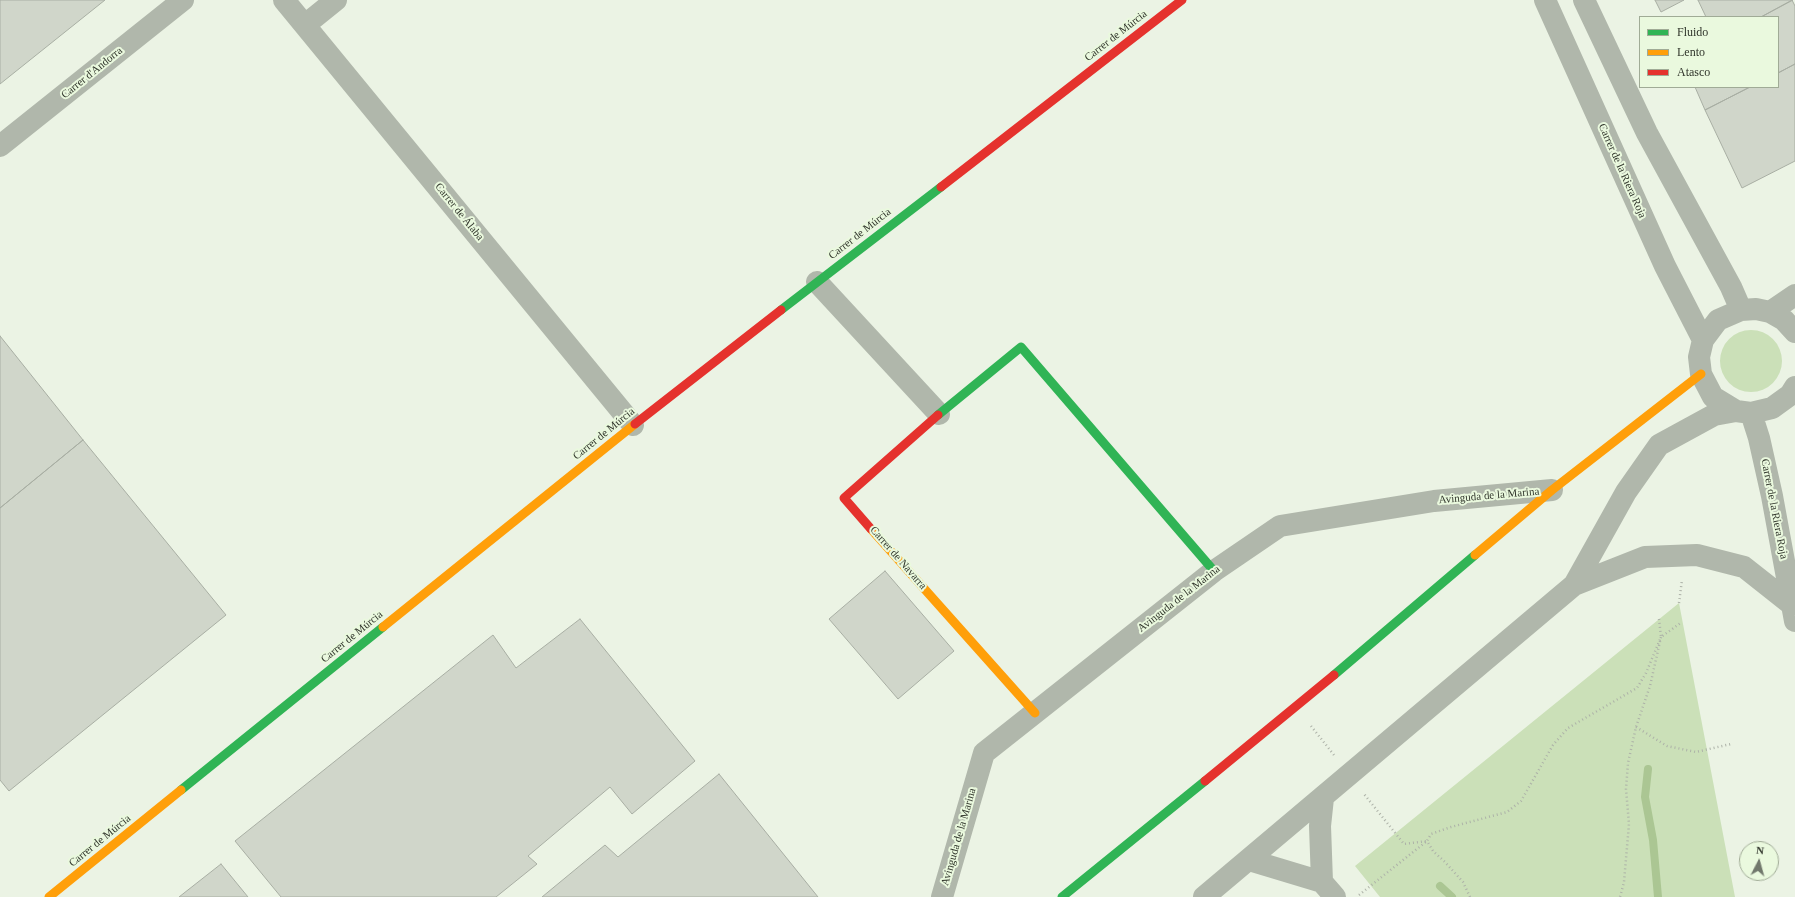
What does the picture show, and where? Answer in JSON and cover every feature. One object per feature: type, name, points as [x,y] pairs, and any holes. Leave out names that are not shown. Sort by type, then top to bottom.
[{"type":"street","name":"Carrer d'Andorra","points":[[0,146],[183,0]]},
{"type":"street","name":"Carrer de Álaba","points":[[284,0],[633,425]]},
{"type":"street","points":[[305,25],[336,0]]},
{"type":"street","name":"Carrer de Múrcia","points":[[49,897],[633,425],[1182,0]]},
{"type":"street","name":"Carrer de la Riera Roja","points":[[1545,0],[1665,266],[1703,340]]},
{"type":"street","points":[[1584,0],[1647,133],[1731,288],[1741,310]]},
{"type":"street","points":[[817,282],[939,414]]},
{"type":"street","points":[[1770,312],[1795,295]]},
{"type":"street","points":[[1744,412],[1713,397],[1701,374],[1699,357],[1703,340],[1718,320],[1741,310],[1756,309],[1770,312],[1784,320],[1795,332]]},
{"type":"street","name":"Carrer de Navarra","points":[[1035,713],[844,498],[939,414],[1021,347],[1214,571]]},
{"type":"street","name":"Avinguda de la Marina","points":[[1062,897],[1296,707],[1552,490],[1701,374]]},
{"type":"street","points":[[1204,897],[1574,585],[1626,492],[1659,445],[1714,415],[1772,408],[1790,395],[1795,387]]},
{"type":"street","name":"Carrer de la Riera Roja","points":[[1744,412],[1759,438],[1772,496],[1794,613]]},
{"type":"street","name":"Avinguda de la Marina","points":[[942,897],[984,753],[1214,571],[1280,526],[1434,501],[1552,490]]},
{"type":"street","name":"Carrer de la Riera Roja","points":[[1574,585],[1645,557],[1697,555],[1744,567],[1794,613]]},
{"type":"street","points":[[1249,860],[1328,890],[1320,826],[1323,798]]},
{"type":"path","points":[[1620,897],[1624,882],[1629,824],[1626,789],[1628,763],[1636,727],[1650,686],[1661,637],[1659,619]]},
{"type":"path","points":[[1357,897],[1370,885],[1427,841],[1431,834],[1507,812],[1521,801],[1550,750],[1568,728],[1637,688],[1646,673],[1661,637],[1682,622]]},
{"type":"path","points":[[1636,727],[1667,746],[1696,752],[1731,744]]},
{"type":"path","points":[[1394,834],[1404,844],[1427,841]]},
{"type":"path","points":[[1427,841],[1433,851],[1463,882],[1470,897]]},
{"type":"green space","points":[[1751,330],[1768,335],[1773,339],[1777,344],[1782,361],[1777,378],[1773,383],[1768,387],[1751,392],[1734,387],[1729,383],[1725,378],[1720,361],[1725,344],[1729,339],[1734,335]]},
{"type":"green space","points":[[1679,603],[1735,897],[1380,897],[1355,866]]},
{"type":"building","points":[[0,0],[105,0],[0,84]]},
{"type":"building","points":[[1655,0],[1684,0],[1661,12]]},
{"type":"building","points":[[1698,0],[1793,0],[1763,16],[1706,16]]},
{"type":"building","points":[[1792,0],[1795,6],[1795,64],[1779,72],[1779,16],[1763,16]]},
{"type":"building","points":[[1795,64],[1795,161],[1742,188],[1705,110],[1748,88],[1779,88],[1779,72]]},
{"type":"building","points":[[1695,88],[1748,88],[1705,110]]},
{"type":"building","points":[[0,336],[83,440],[0,508]]},
{"type":"building","points":[[83,440],[226,615],[9,791],[0,780],[0,508]]},
{"type":"building","points":[[885,571],[954,651],[898,699],[829,619]]},
{"type":"building","points":[[580,619],[695,761],[632,814],[610,787],[528,856],[537,864],[496,897],[281,897],[235,841],[493,635],[516,668]]},
{"type":"building","points":[[719,774],[818,897],[542,897],[605,845],[618,857]]},
{"type":"building","points":[[221,864],[248,897],[179,897]]},
{"type":"waterway","points":[[1648,769],[1645,797],[1653,840],[1658,897]]},
{"type":"waterway","points":[[1440,886],[1452,897]]},
{"type":"traffic: fast","points":[[781,310],[941,187]]},
{"type":"traffic: fast","points":[[938,415],[1021,347],[1214,571]]},
{"type":"traffic: fast","points":[[1334,675],[1475,555]]},
{"type":"traffic: fast","points":[[181,790],[383,627]]},
{"type":"traffic: fast","points":[[1062,897],[1205,781]]},
{"type":"traffic: slow","points":[[1475,555],[1552,490],[1701,374]]},
{"type":"traffic: slow","points":[[383,627],[635,424]]},
{"type":"traffic: slow","points":[[871,529],[1035,713]]},
{"type":"traffic: slow","points":[[49,897],[181,790]]},
{"type":"traffic: jam","points":[[941,187],[1182,0]]},
{"type":"traffic: jam","points":[[635,424],[781,310]]},
{"type":"traffic: jam","points":[[871,529],[844,498],[938,415]]},
{"type":"traffic: jam","points":[[1205,781],[1334,675]]}]
